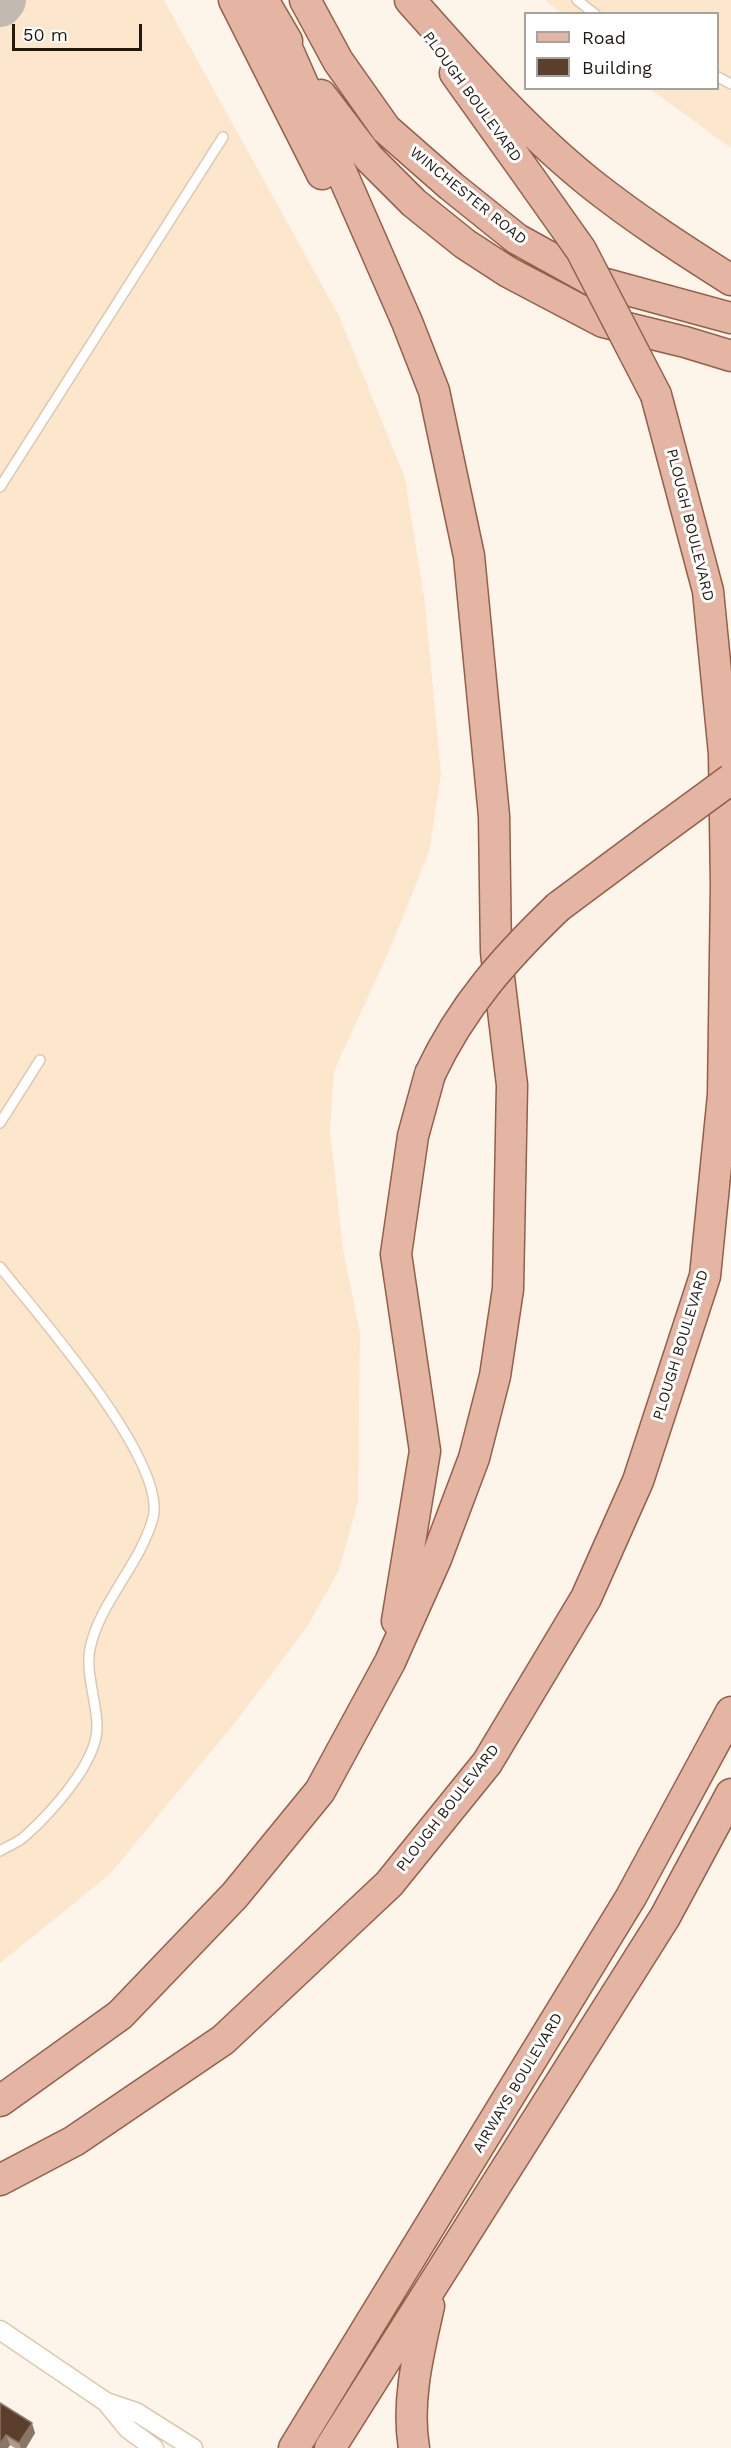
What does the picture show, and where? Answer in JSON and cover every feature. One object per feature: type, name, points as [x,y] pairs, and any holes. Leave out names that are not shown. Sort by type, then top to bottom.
[{"type":"main road","points":[[234,0],[363,255],[407,322]]},
{"type":"main road","name":"WINCHESTER ROAD","points":[[305,0],[338,61],[386,129],[451,186],[517,239],[591,280],[731,318]]},
{"type":"main road","name":"PLOUGH BOULEVARD","points":[[0,2180],[74,2141],[223,2040],[389,1884],[487,1763],[586,1598],[638,1481],[705,1276],[723,1095],[726,886],[724,754],[708,591],[656,395],[581,250],[401,0]]},
{"type":"main road","points":[[410,0],[524,124],[588,181],[656,232],[731,280]]},
{"type":"main road","points":[[0,2101],[120,2015],[235,1895],[320,1791],[390,1662],[440,1549],[474,1458],[487,1407],[508,1289],[512,1085],[496,952],[494,816],[469,556],[434,391],[407,322],[270,13]]},
{"type":"main road","points":[[270,13],[333,114],[369,158],[414,203],[465,244],[507,272],[603,322],[731,356]]},
{"type":"main road","points":[[390,1662],[425,1451],[396,1254],[413,1136],[430,1074],[448,1037],[478,992],[508,955],[558,907],[731,779]]},
{"type":"main road","points":[[705,1276],[731,1190]]},
{"type":"main road","name":"AIRWAYS BOULEVARD","points":[[294,2448],[631,1897],[731,1712]]},
{"type":"main road","points":[[330,2448],[665,1917],[731,1794]]},
{"type":"main road","points":[[414,2448],[413,2403],[416,2365],[432,2289]]},
{"type":"street","points":[[0,2330],[106,2402],[136,2412],[193,2448]]},
{"type":"street","points":[[106,2402],[128,2429],[154,2448]]},
{"type":"lane","points":[[577,0],[592,12]]},
{"type":"lane","points":[[0,487],[223,136]]},
{"type":"lane","points":[[0,1123],[40,1060]]},
{"type":"lane","points":[[0,1267],[114,1412],[147,1472],[154,1515],[142,1550],[100,1621],[89,1650],[98,1728],[92,1751],[58,1803],[22,1839],[0,1851]]},
{"type":"shaded area","points":[[0,0],[164,0],[339,316],[405,478],[425,603],[441,774],[429,852],[390,949],[334,1071],[330,1131],[343,1249],[360,1333],[358,1502],[339,1570],[307,1627],[234,1724],[109,1875],[0,1963]]},
{"type":"shaded area","points":[[545,0],[731,0],[731,148],[651,90],[719,90],[719,12],[560,12]]},
{"type":"building","points":[[0,2403],[32,2423],[19,2443],[6,2435],[0,2444]]},
{"type":"taxiway","points":[[0,4],[3,0]]}]
